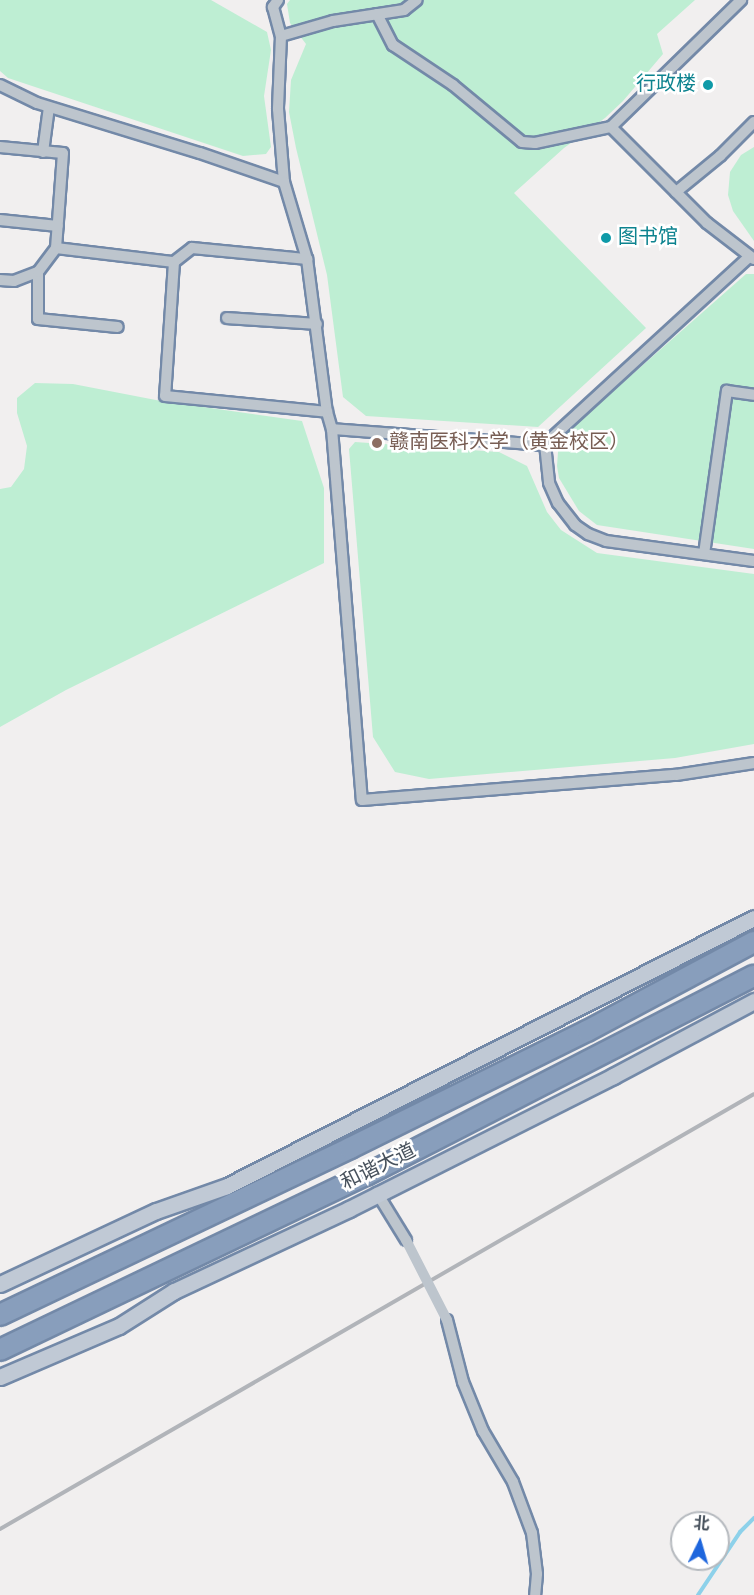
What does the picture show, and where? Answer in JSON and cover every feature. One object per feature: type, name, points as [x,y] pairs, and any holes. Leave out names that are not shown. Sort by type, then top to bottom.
[{"type":"highway","name":"和谐大道","points":[[0,1315],[350,1148],[587,1030],[754,942]]},
{"type":"highway","name":"和谐大道","points":[[0,1350],[366,1175],[754,976]]},
{"type":"street","points":[[278,0],[273,7],[281,36],[278,109],[284,182],[308,260],[327,412],[332,429],[362,800],[676,775],[754,763]]},
{"type":"street","points":[[281,36],[333,21],[404,10],[417,0]]},
{"type":"street","points":[[378,14],[393,45],[453,86],[522,142],[535,143],[611,127],[741,0]]},
{"type":"street","points":[[0,85],[37,104],[200,153],[284,182]]},
{"type":"street","points":[[43,152],[49,106]]},
{"type":"street","points":[[676,192],[720,156],[754,122]]},
{"type":"street","points":[[332,429],[545,444],[751,258],[707,223],[611,127]]},
{"type":"street","points":[[0,147],[63,153],[56,248],[38,272],[14,281],[0,280]]},
{"type":"street","points":[[0,220],[58,226]]},
{"type":"street","points":[[56,248],[174,262],[192,248],[308,260]]},
{"type":"street","points":[[174,262],[165,396],[327,412]]},
{"type":"street","points":[[38,272],[38,319],[118,327]]},
{"type":"street","points":[[227,318],[317,324]]},
{"type":"street","points":[[704,554],[728,391],[754,395]]},
{"type":"street","points":[[545,444],[549,483],[558,502],[575,525],[606,541],[754,561]]},
{"type":"street","points":[[0,1284],[156,1211],[227,1186],[754,918]]},
{"type":"street","points":[[0,1377],[118,1326],[174,1291],[350,1209],[377,1193],[613,1077],[754,1001]]},
{"type":"street","points":[[377,1193],[406,1240],[447,1320],[463,1382],[483,1431],[513,1482],[532,1533],[537,1574],[535,1595]]},
{"type":"green space","points":[[0,0],[211,0],[267,32],[271,50],[264,96],[271,147],[266,154],[243,156],[8,78],[0,71]]},
{"type":"green space","points":[[290,0],[695,0],[657,34],[663,54],[623,101],[605,118],[564,148],[514,193],[646,328],[538,427],[366,416],[343,397],[327,275],[289,112],[291,80],[306,44],[290,23],[287,4]]},
{"type":"green space","points":[[754,147],[754,241],[733,211],[728,195],[730,172],[741,155]]},
{"type":"green space","points":[[746,274],[754,274],[754,549],[597,525],[579,511],[559,478],[557,466],[559,439]]},
{"type":"green space","points":[[35,383],[73,384],[161,401],[302,421],[324,488],[324,563],[66,690],[0,727],[0,489],[11,487],[24,469],[27,446],[17,413],[17,398]]},
{"type":"green space","points":[[355,442],[499,452],[527,466],[547,512],[561,530],[597,553],[754,574],[754,744],[675,758],[429,779],[395,772],[373,737],[349,449]]},
{"type":"waterway","points":[[698,1595],[740,1532],[754,1518]]},
{"type":"railway","points":[[0,1529],[754,1094]]},
{"type":"place","name":"行政楼","points":[[708,85]]},
{"type":"place","name":"图书馆","points":[[606,238]]},
{"type":"place","name":"赣南医科大学（黄金校区）","points":[[377,443]]}]
